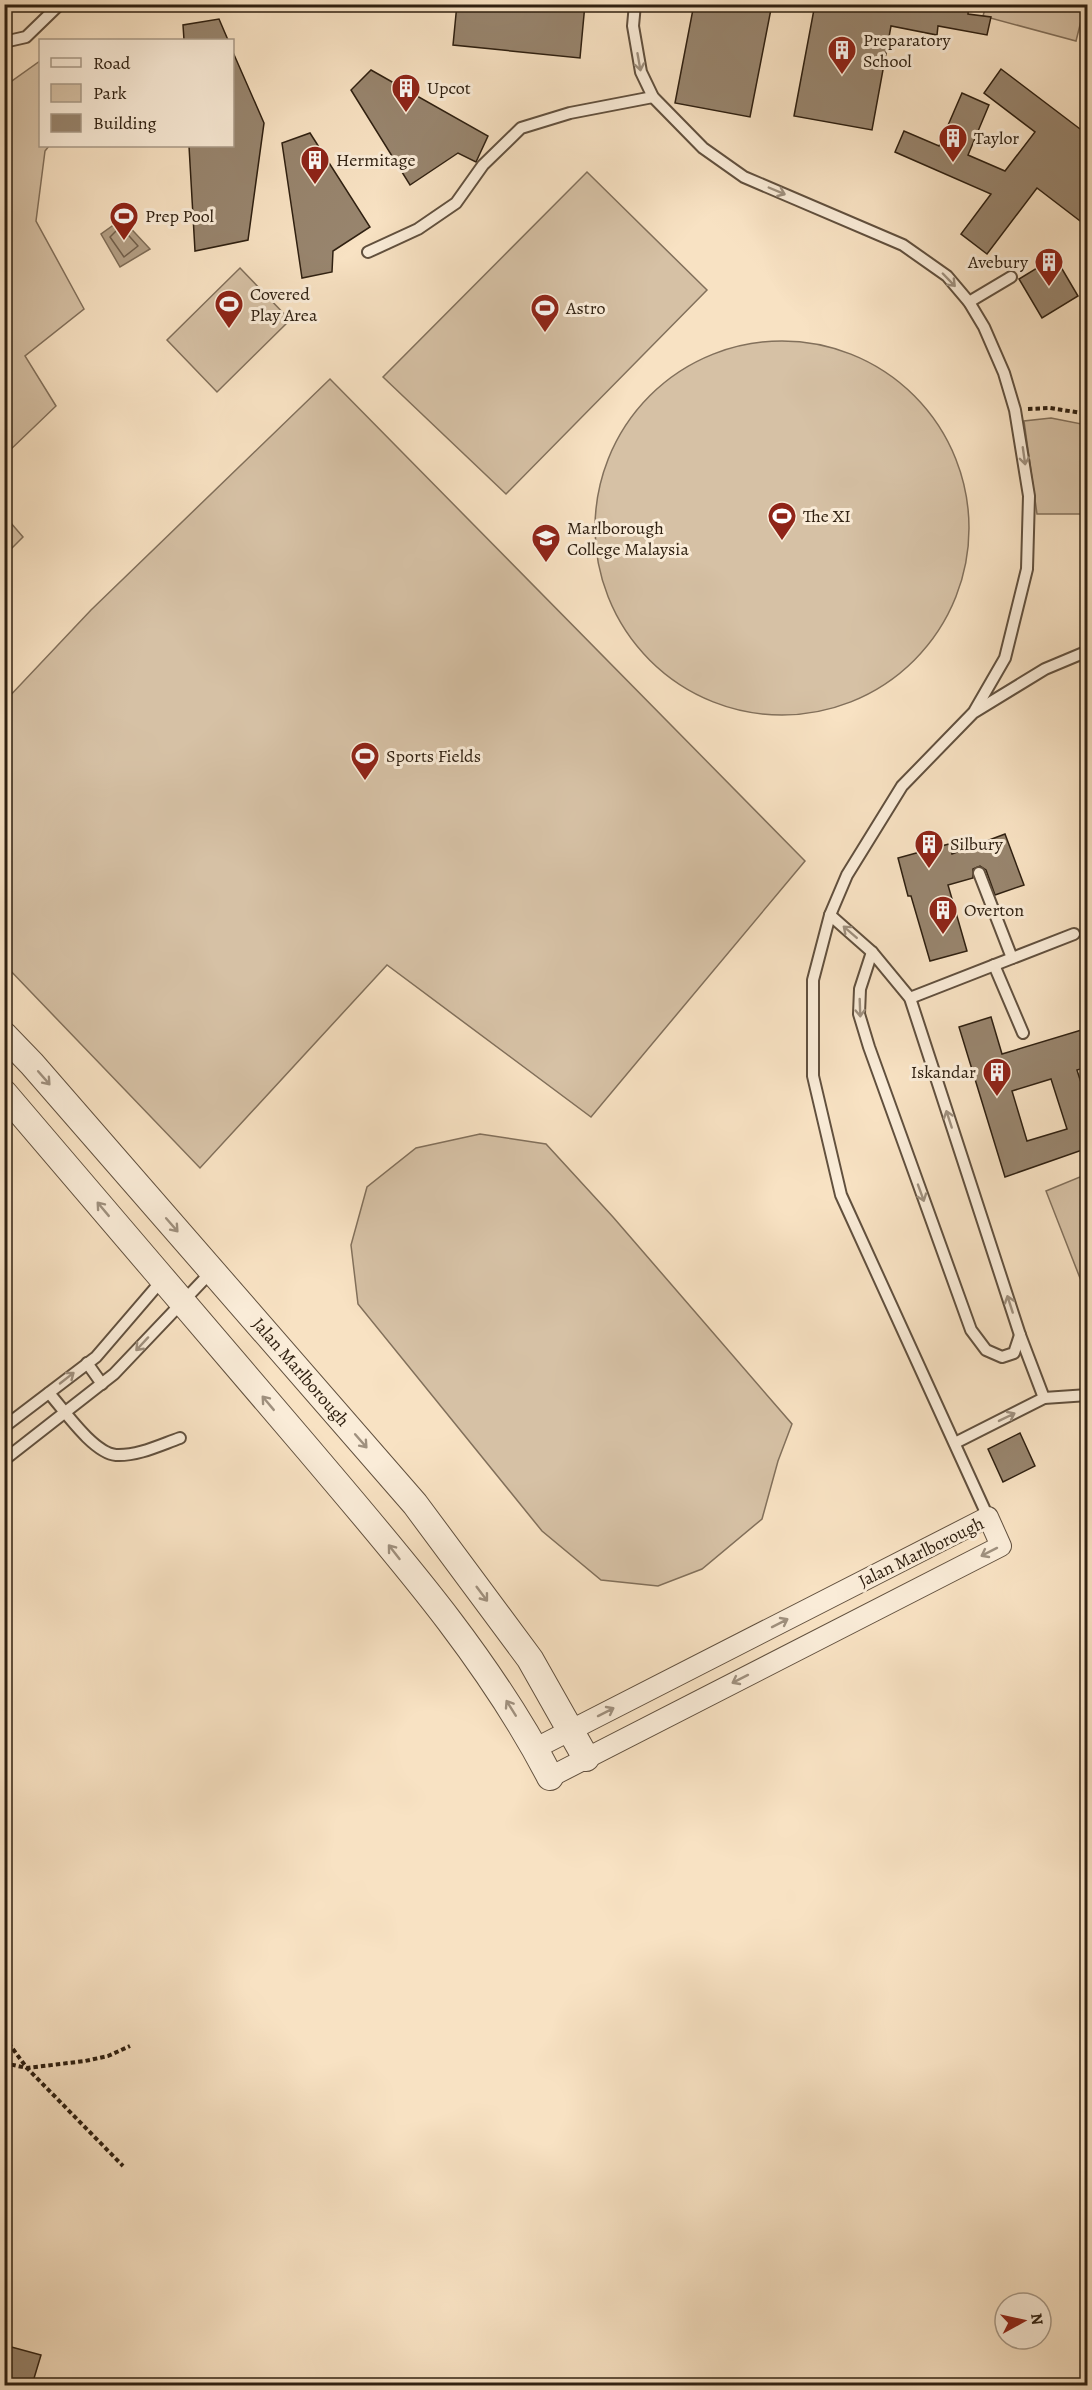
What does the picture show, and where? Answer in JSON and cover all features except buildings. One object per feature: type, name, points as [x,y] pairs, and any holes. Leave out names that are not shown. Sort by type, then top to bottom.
[{"type":"street","name":"Jalan Marlborough","points":[[4,1035],[32,1064],[415,1504],[530,1659],[586,1758]]},
{"type":"street","name":"Jalan Marlborough","points":[[4,1093],[379,1534],[492,1678],[536,1748],[550,1777],[1001,1546],[988,1517],[536,1748]]},
{"type":"lane","points":[[4,42],[26,37],[60,4]]},
{"type":"lane","points":[[635,4],[633,26],[641,72],[653,97],[703,148],[744,177],[903,245],[947,276],[969,302],[984,327],[1000,364],[1015,410],[1029,496],[1027,569],[1005,658],[973,713],[902,786],[847,875],[830,915],[813,980],[813,1076],[817,1101],[841,1195],[988,1517]]},
{"type":"lane","points":[[368,252],[418,229],[456,203],[483,165],[521,128],[570,113],[653,97]]},
{"type":"lane","points":[[969,302],[1011,277]]},
{"type":"lane","points":[[973,713],[1046,669],[1088,651]]},
{"type":"lane","points":[[979,873],[1011,958]]},
{"type":"lane","points":[[830,915],[872,952],[910,998],[1020,1335],[1044,1398]]},
{"type":"lane","points":[[910,998],[1074,934]]},
{"type":"lane","points":[[872,952],[860,989],[859,1014],[868,1047],[971,1330],[986,1350],[1002,1357],[1014,1353],[1020,1335]]},
{"type":"lane","points":[[994,965],[1023,1033]]},
{"type":"lane","points":[[4,1460],[114,1374],[212,1271]]},
{"type":"lane","points":[[4,1427],[96,1356],[162,1279]]},
{"type":"lane","points":[[87,1363],[102,1384]]},
{"type":"lane","points":[[49,1393],[96,1447],[116,1455],[141,1452],[180,1438]]},
{"type":"lane","points":[[955,1443],[1044,1398],[1088,1395]]},
{"type":"path","points":[[1015,410],[1050,408],[1088,414]]},
{"type":"path","points":[[4,2037],[27,2068],[123,2166]]},
{"type":"path","points":[[4,2063],[27,2068],[108,2056],[130,2046]]},
{"type":"green space","points":[[986,5],[1085,5],[1076,41],[983,16]]},
{"type":"green space","points":[[39,62],[39,147],[48,147],[45,151],[36,221],[84,309],[25,356],[56,406],[8,452],[4,448],[5,86]]},
{"type":"green space","name":"Astro","points":[[587,172],[707,290],[506,494],[383,377]]},
{"type":"green space","name":"Covered Play Area","points":[[240,268],[290,320],[217,392],[167,340]]},
{"type":"green space","name":"The XI","points":[[782,341],[818,345],[853,355],[886,373],[914,396],[937,424],[955,457],[965,492],[969,528],[965,564],[955,599],[937,632],[914,660],[886,683],[853,701],[818,711],[782,715],[746,711],[711,701],[678,683],[650,660],[627,632],[609,599],[599,564],[595,528],[599,492],[609,457],[627,424],[650,396],[678,373],[711,355],[746,345]]},
{"type":"green space","name":"Sports Fields","points":[[330,379],[805,861],[591,1117],[387,965],[200,1168],[5,965],[5,701],[91,610]]},
{"type":"green space","points":[[1051,418],[1087,425],[1087,514],[1037,514],[1024,421]]},
{"type":"green space","points":[[4,515],[23,537],[5,555],[4,555]]},
{"type":"green space","points":[[480,1134],[546,1144],[613,1217],[792,1424],[778,1461],[762,1519],[702,1569],[658,1586],[601,1580],[542,1531],[358,1304],[351,1245],[367,1187],[416,1148]]},
{"type":"green space","points":[[1087,1174],[1087,1296],[1046,1191]]},
{"type":"water","name":"Prep Pool","points":[[122,219],[150,249],[120,267],[101,234]]},
{"type":"place","name":"Preparatory School","points":[[842,76]]},
{"type":"place","name":"Upcot","points":[[406,114]]},
{"type":"place","name":"Taylor","points":[[953,164]]},
{"type":"place","name":"Hermitage","points":[[315,186]]},
{"type":"place","name":"Prep Pool","points":[[124,242]]},
{"type":"place","name":"Avebury","points":[[1049,288]]},
{"type":"place","name":"Covered Play Area","points":[[229,330]]},
{"type":"place","name":"Astro","points":[[545,334]]},
{"type":"place","name":"The XI","points":[[782,542]]},
{"type":"place","name":"Marlborough College Malaysia","points":[[546,564]]},
{"type":"place","name":"Sports Fields","points":[[365,782]]},
{"type":"place","name":"Silbury","points":[[929,870]]},
{"type":"place","name":"Overton","points":[[943,936]]},
{"type":"place","name":"Iskandar","points":[[997,1098]]}]
